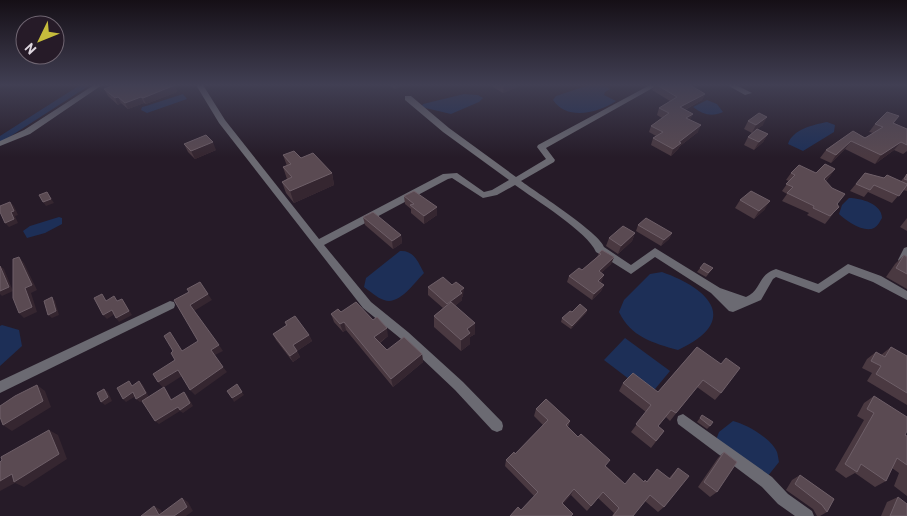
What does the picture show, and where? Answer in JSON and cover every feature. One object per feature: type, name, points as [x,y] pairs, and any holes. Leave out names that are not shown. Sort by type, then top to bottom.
[{"type":"street","points":[[0,144],[27,132],[62,109]]},
{"type":"street","points":[[214,109],[367,305],[418,347],[497,426]]},
{"type":"street","points":[[421,109],[514,181],[580,228],[599,245],[599,249],[631,270],[655,252],[715,290],[746,302],[758,297],[769,276],[776,273],[819,289],[848,268],[877,279],[907,296]]},
{"type":"street","points":[[318,244],[446,176],[454,175],[483,195],[494,193],[551,160],[541,147],[611,109]]},
{"type":"street","points":[[907,251],[903,260],[907,265]]},
{"type":"street","points":[[0,387],[170,305]]},
{"type":"street","points":[[683,420],[767,482],[807,516]]},
{"type":"water","points":[[141,109],[158,109],[147,113]]},
{"type":"water","points":[[430,109],[462,109],[451,114]]},
{"type":"water","points":[[563,109],[601,109],[583,113]]},
{"type":"water","points":[[696,109],[721,109],[723,112],[708,114]]},
{"type":"water","points":[[827,122],[835,125],[834,132],[803,151],[788,144],[799,131]]},
{"type":"water","points":[[849,198],[865,201],[879,209],[882,218],[877,226],[870,229],[860,228],[839,214],[842,205]]},
{"type":"water","points":[[59,217],[62,218],[62,224],[45,233],[27,238],[23,231],[30,226]]},
{"type":"water","points":[[400,251],[409,252],[424,273],[401,296],[395,300],[384,300],[364,287],[366,278]]},
{"type":"water","points":[[662,272],[694,287],[712,306],[713,317],[709,328],[697,339],[678,350],[660,345],[636,333],[624,321],[619,312],[624,300],[650,274]]},
{"type":"water","points":[[0,326],[19,330],[22,346],[0,366]]},
{"type":"water","points":[[625,338],[670,371],[650,395],[604,360]]},
{"type":"water","points":[[733,421],[757,432],[773,445],[778,454],[779,462],[767,477],[716,440],[719,432]]},
{"type":"building","points":[[661,109],[684,109],[693,114],[686,118],[701,125],[673,149],[653,138],[663,132],[651,126],[669,113]]},
{"type":"building","points":[[887,112],[899,116],[893,123],[907,129],[907,145],[901,142],[881,155],[851,141],[836,155],[826,150],[853,131],[865,138],[883,127],[875,124]]},
{"type":"building","points":[[759,113],[767,117],[756,125],[748,121]]},
{"type":"building","points":[[757,129],[768,134],[759,142],[748,137]]},
{"type":"building","points":[[206,135],[213,142],[191,151],[184,144]]},
{"type":"building","points":[[294,151],[301,158],[313,153],[332,173],[290,191],[282,182],[292,177],[283,167],[291,164],[283,155]]},
{"type":"building","points":[[825,164],[835,169],[824,179],[832,188],[845,194],[837,204],[839,207],[830,216],[787,193],[793,187],[786,184],[795,175],[791,173],[799,165],[816,173]]},
{"type":"building","points":[[865,173],[884,178],[887,175],[907,185],[899,196],[874,185],[870,190],[856,184]]},
{"type":"building","points":[[414,191],[437,207],[424,216],[410,205],[414,204],[404,196]]},
{"type":"building","points":[[751,191],[770,201],[759,211],[740,200]]},
{"type":"building","points":[[47,192],[51,199],[43,202],[39,195]]},
{"type":"building","points":[[10,202],[14,211],[11,212],[14,219],[5,223],[0,212],[0,206]]},
{"type":"building","points":[[373,212],[401,235],[392,241],[363,217]]},
{"type":"building","points":[[646,218],[672,233],[664,240],[638,225]]},
{"type":"building","points":[[623,226],[635,233],[621,246],[609,238]]},
{"type":"building","points":[[602,250],[614,257],[599,271],[604,275],[598,281],[604,285],[594,294],[569,276],[579,268],[582,270],[601,254],[599,253]]},
{"type":"building","points":[[904,255],[907,257],[907,274],[896,268]]},
{"type":"building","points":[[19,257],[32,285],[25,288],[32,307],[19,313],[13,298],[13,259]]},
{"type":"building","points":[[704,263],[713,268],[708,273],[700,268]]},
{"type":"building","points":[[0,266],[9,287],[0,291]]},
{"type":"building","points":[[443,277],[452,285],[456,282],[464,288],[460,291],[462,293],[447,304],[428,287]]},
{"type":"building","points":[[200,282],[208,294],[190,305],[219,345],[211,350],[223,367],[190,390],[178,370],[158,382],[153,374],[175,360],[171,353],[173,351],[164,336],[170,332],[182,351],[198,341],[174,300],[189,292],[187,289]]},
{"type":"building","points":[[102,294],[106,301],[114,296],[117,301],[122,299],[129,311],[116,318],[112,310],[103,315],[94,298]]},
{"type":"building","points":[[52,297],[56,311],[48,315],[44,301]]},
{"type":"building","points":[[356,302],[373,320],[377,317],[387,328],[374,337],[387,350],[404,337],[422,354],[391,379],[344,322],[340,324],[331,314],[338,309],[341,312]]},
{"type":"building","points":[[451,302],[475,323],[467,329],[470,333],[461,340],[434,316]]},
{"type":"building","points":[[580,304],[587,310],[572,326],[562,318]]},
{"type":"building","points":[[295,316],[309,335],[293,345],[297,351],[290,356],[273,334],[287,325],[285,322]]},
{"type":"building","points":[[697,347],[721,364],[726,358],[740,368],[721,393],[703,380],[676,413],[671,410],[658,426],[664,431],[656,441],[636,424],[651,405],[623,383],[633,373],[658,392]]},
{"type":"building","points":[[891,347],[907,356],[907,393],[876,374],[881,366],[871,361],[876,352],[885,357]]},
{"type":"building","points":[[129,381],[132,386],[139,381],[146,393],[136,399],[133,392],[123,399],[117,388]]},
{"type":"building","points":[[237,384],[242,392],[232,398],[227,391]]},
{"type":"building","points":[[37,385],[43,401],[3,425],[0,417],[0,406]]},
{"type":"building","points":[[164,387],[171,400],[184,392],[190,403],[180,410],[178,407],[155,421],[142,401]]},
{"type":"building","points":[[104,389],[108,397],[101,402],[97,393]]},
{"type":"building","points":[[874,396],[907,417],[907,431],[905,435],[907,436],[907,465],[897,458],[886,481],[861,464],[857,472],[845,464],[874,413],[867,409]]},
{"type":"building","points":[[546,399],[570,421],[566,425],[578,437],[581,434],[610,460],[605,466],[625,484],[634,473],[644,482],[645,480],[647,482],[657,469],[670,479],[678,468],[689,476],[664,507],[650,495],[633,516],[613,516],[619,508],[603,492],[591,506],[574,489],[562,503],[573,514],[571,516],[510,516],[518,507],[521,510],[538,492],[506,460],[514,452],[515,454],[548,420],[536,409]]},
{"type":"building","points":[[702,415],[713,422],[710,426],[700,418]]},
{"type":"building","points":[[49,430],[59,454],[14,482],[12,474],[0,481],[1,457]]},
{"type":"building","points":[[724,452],[737,462],[717,492],[704,482]]},
{"type":"building","points":[[800,475],[834,499],[827,512],[822,505],[795,484]]},
{"type":"building","points":[[898,497],[907,504],[907,516],[890,516]]},
{"type":"building","points":[[182,498],[187,507],[174,516],[141,516],[154,506],[159,515]]},
{"type":"waterway","points":[[0,140],[48,109]]}]
